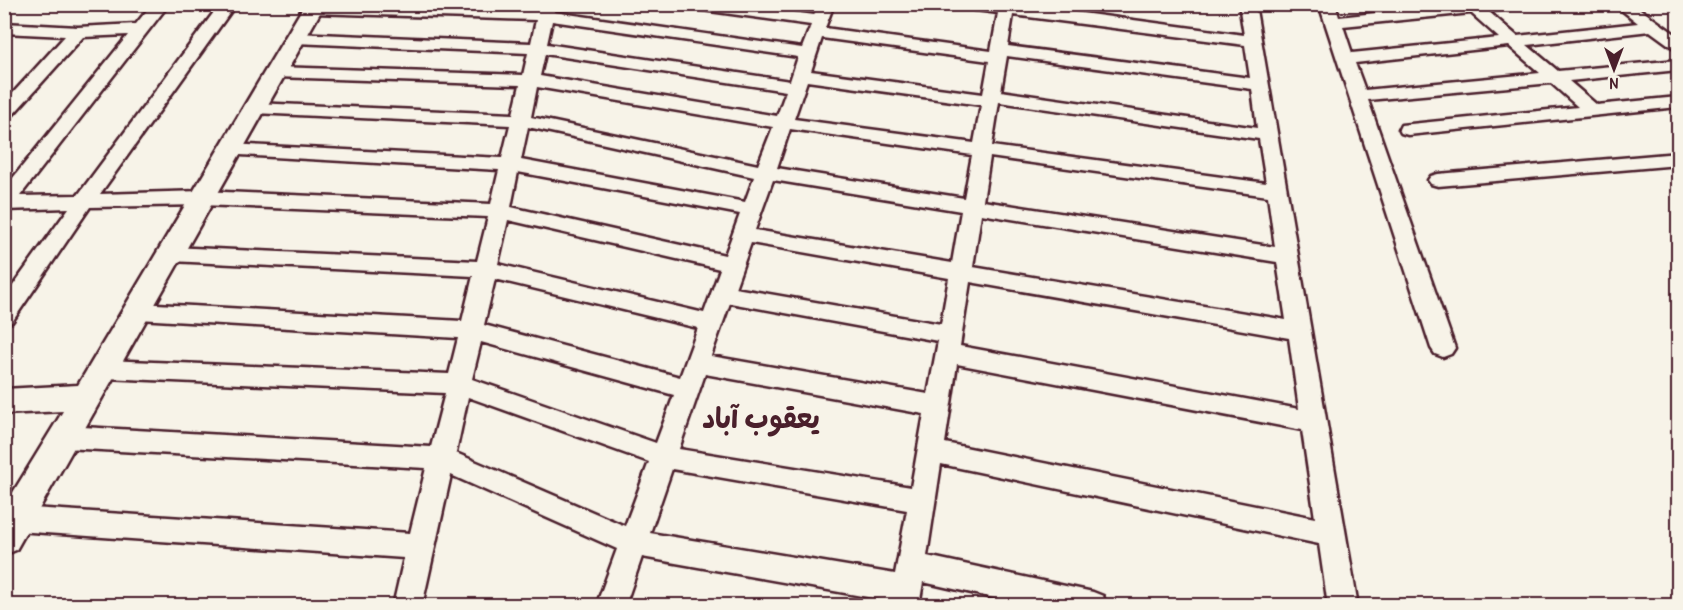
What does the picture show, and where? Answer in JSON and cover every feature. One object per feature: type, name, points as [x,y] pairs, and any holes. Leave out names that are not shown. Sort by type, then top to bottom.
[{"type":"street","points":[[5,203],[161,4]]},
{"type":"street","points":[[4,316],[84,201],[228,4]]},
{"type":"street","points":[[695,4],[821,19],[998,53],[1260,85]]},
{"type":"street","points":[[968,4],[1007,6],[1253,40]]},
{"type":"street","points":[[1247,4],[1343,606]]},
{"type":"street","points":[[1443,348],[1330,13],[1510,4]]},
{"type":"street","points":[[1622,4],[1678,43]]},
{"type":"street","points":[[420,546],[10,529],[139,311],[229,150],[314,6],[547,10],[802,72]]},
{"type":"street","points":[[907,587],[1007,6]]},
{"type":"street","points":[[1472,6],[1594,111]]},
{"type":"street","points":[[407,606],[547,10]]},
{"type":"street","points":[[610,606],[821,19]]},
{"type":"street","points":[[1346,59],[1654,26]]},
{"type":"street","points":[[4,28],[78,32],[142,28]]},
{"type":"street","points":[[4,114],[78,32]]},
{"type":"street","points":[[295,38],[538,48],[802,72],[1268,135]]},
{"type":"street","points":[[1358,96],[1678,64]]},
{"type":"street","points":[[275,72],[530,80],[784,123],[1277,190]]},
{"type":"street","points":[[1408,129],[1678,102]]},
{"type":"street","points":[[254,108],[520,120],[766,173],[1287,256]]},
{"type":"street","points":[[229,150],[510,164],[752,210]]},
{"type":"street","points":[[1438,180],[1678,159]]},
{"type":"street","points":[[5,203],[202,198],[499,211],[733,264]]},
{"type":"street","points":[[744,236],[1299,331]]},
{"type":"street","points":[[171,254],[485,269],[712,323]]},
{"type":"street","points":[[723,294],[1314,422]]},
{"type":"street","points":[[139,311],[470,330],[688,388]]},
{"type":"street","points":[[698,363],[938,406]]},
{"type":"street","points":[[105,369],[458,384],[664,457],[922,501]]},
{"type":"street","points":[[4,402],[88,397]]},
{"type":"street","points":[[65,436],[440,458],[633,543],[907,587],[1093,606]]},
{"type":"street","points":[[930,451],[1332,534]]},
{"type":"district","name":"یعقوب آباد","points":[[761,418]]}]
